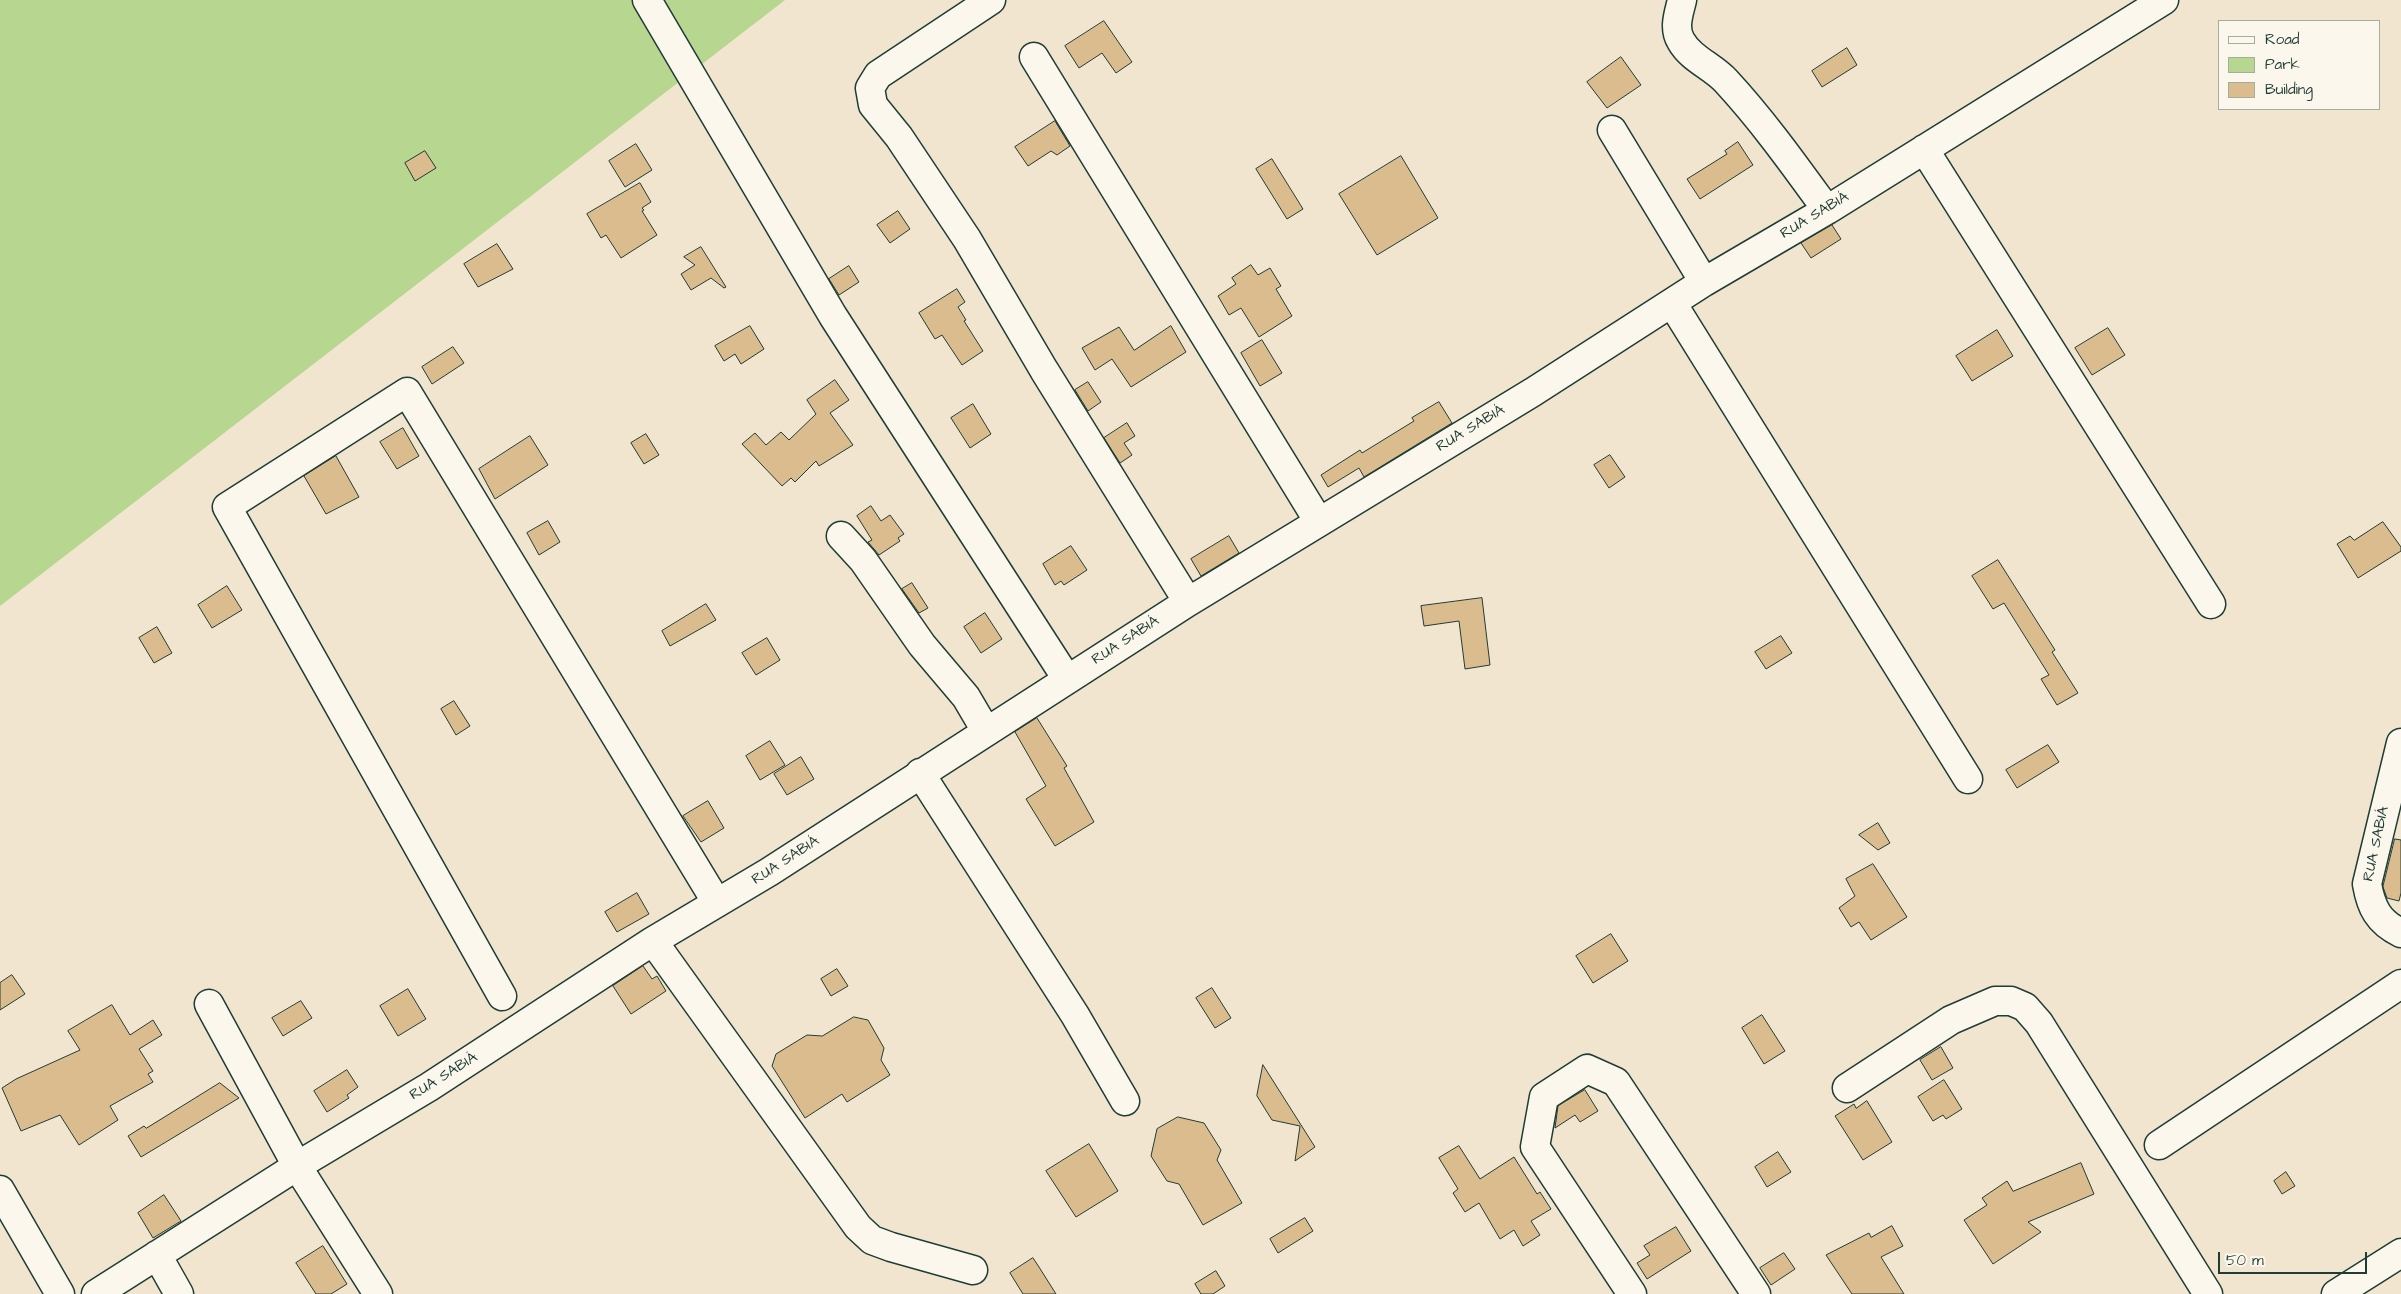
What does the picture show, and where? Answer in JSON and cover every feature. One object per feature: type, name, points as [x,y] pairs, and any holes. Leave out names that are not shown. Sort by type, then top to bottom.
[{"type":"street","points":[[646,0],[833,316],[1067,679]]},
{"type":"street","points":[[991,0],[878,75],[870,88],[873,105],[899,137],[967,239],[1044,370],[1188,602]]},
{"type":"street","points":[[1682,0],[1676,25],[1680,39],[1697,58],[1727,81],[1758,118],[1827,210]]},
{"type":"street","name":"RUA SABIÁ","points":[[96,1294],[297,1166],[429,1087],[653,941],[769,872],[1188,602],[1534,392],[1704,282],[1827,210],[2164,0]]},
{"type":"street","points":[[1034,58],[1319,522]]},
{"type":"street","points":[[1612,130],[1704,282]]},
{"type":"street","points":[[1924,149],[2211,604]]},
{"type":"street","points":[[1672,303],[1968,780]]},
{"type":"street","points":[[502,996],[227,508],[407,392],[717,903]]},
{"type":"street","points":[[841,536],[863,560],[922,645],[966,697],[986,731]]},
{"type":"street","name":"RUA SABIÁ","points":[[2401,743],[2367,884],[2371,906],[2381,918],[2401,933]]},
{"type":"street","points":[[920,773],[1075,1015],[1125,1101]]},
{"type":"street","points":[[653,941],[858,1227],[872,1240],[890,1247],[973,1270]]},
{"type":"street","points":[[2159,1145],[2401,984]]},
{"type":"street","points":[[1847,1088],[1951,1020],[1994,1001],[2011,1001],[2025,1007],[2039,1023],[2208,1294]]},
{"type":"street","points":[[209,1004],[297,1166],[378,1294]]},
{"type":"street","points":[[1632,1294],[1535,1147],[1544,1097],[1587,1069],[1616,1082],[1756,1294]]},
{"type":"street","points":[[0,1190],[60,1294]]},
{"type":"street","points":[[2336,1294],[2401,1253]]},
{"type":"street","points":[[158,1255],[179,1294]]},
{"type":"green space","points":[[0,0],[785,0],[0,606]]},
{"type":"building","points":[[1104,21],[1132,62],[1116,73],[1102,53],[1079,68],[1065,46]]},
{"type":"building","points":[[1847,48],[1857,65],[1822,87],[1812,71]]},
{"type":"building","points":[[1621,57],[1641,85],[1607,108],[1587,82]]},
{"type":"building","points":[[1055,121],[1070,146],[1057,155],[1051,151],[1028,166],[1015,147]]},
{"type":"building","points":[[1738,142],[1753,165],[1700,199],[1687,179],[1727,154],[1725,151]]},
{"type":"building","points":[[636,144],[652,170],[625,187],[609,161]]},
{"type":"building","points":[[425,151],[436,168],[415,181],[405,163]]},
{"type":"building","points":[[1401,156],[1438,218],[1377,255],[1339,194]]},
{"type":"building","points":[[1272,159],[1303,209],[1287,219],[1256,169]]},
{"type":"building","points":[[640,183],[651,202],[642,208],[644,210],[642,211],[657,235],[621,258],[606,235],[601,238],[587,214]]},
{"type":"building","points":[[898,211],[910,229],[890,243],[877,225]]},
{"type":"building","points":[[1832,225],[1841,239],[1811,258],[1801,243]]},
{"type":"building","points":[[497,244],[513,269],[478,287],[464,264]]},
{"type":"building","points":[[701,247],[726,287],[724,288],[711,278],[691,290],[681,274],[695,265],[684,257]]},
{"type":"building","points":[[1251,265],[1258,275],[1270,268],[1281,286],[1276,289],[1292,316],[1259,337],[1241,308],[1229,315],[1218,296],[1236,284],[1232,278]]},
{"type":"building","points":[[849,266],[859,282],[839,295],[829,279]]},
{"type":"building","points":[[957,289],[965,302],[958,307],[966,320],[964,321],[983,351],[962,365],[942,335],[935,339],[919,313]]},
{"type":"building","points":[[750,326],[764,349],[741,364],[735,354],[724,361],[715,346]]},
{"type":"building","points":[[1171,326],[1186,352],[1131,387],[1112,359],[1095,370],[1082,348],[1119,327],[1134,350]]},
{"type":"building","points":[[2108,328],[2125,355],[2092,375],[2075,348]]},
{"type":"building","points":[[1997,330],[2013,356],[1972,381],[1956,356]]},
{"type":"building","points":[[1262,340],[1282,373],[1260,386],[1241,353]]},
{"type":"building","points":[[453,347],[464,363],[432,384],[422,367]]},
{"type":"building","points":[[835,380],[849,400],[830,413],[853,445],[819,466],[816,461],[795,482],[791,478],[782,486],[742,444],[755,433],[766,445],[781,432],[789,440],[816,414],[807,400]]},
{"type":"building","points":[[1088,382],[1101,402],[1088,411],[1075,390]]},
{"type":"building","points":[[1439,402],[1452,423],[1364,477],[1359,468],[1328,487],[1321,475],[1360,450],[1362,453],[1414,421],[1412,418]]},
{"type":"building","points":[[973,404],[991,434],[970,448],[951,418]]},
{"type":"building","points":[[1127,423],[1135,436],[1124,443],[1132,455],[1120,463],[1104,438]]},
{"type":"building","points":[[403,428],[419,456],[397,469],[380,442]]},
{"type":"building","points":[[646,434],[659,455],[644,464],[631,443]]},
{"type":"building","points":[[530,436],[548,465],[495,499],[479,469]]},
{"type":"building","points":[[1610,455],[1625,477],[1609,488],[1594,465]]},
{"type":"building","points":[[336,456],[359,497],[326,514],[304,476]]},
{"type":"building","points":[[871,506],[881,521],[890,515],[904,534],[898,538],[900,541],[879,555],[868,542],[872,540],[857,516]]},
{"type":"building","points":[[548,521],[560,542],[539,555],[527,533]]},
{"type":"building","points":[[2383,522],[2401,547],[2401,551],[2358,578],[2337,544],[2350,536],[2354,540]]},
{"type":"building","points":[[1229,536],[1239,553],[1201,576],[1191,559]]},
{"type":"building","points":[[1071,546],[1087,570],[1064,585],[1061,581],[1055,585],[1043,564]]},
{"type":"building","points":[[1998,560],[2055,650],[2052,652],[2078,693],[2057,705],[2041,679],[2049,675],[2004,603],[1993,609],[1972,576]]},
{"type":"building","points":[[912,583],[928,608],[919,613],[902,589]]},
{"type":"building","points":[[227,586],[242,610],[212,628],[198,605]]},
{"type":"building","points":[[1482,598],[1490,665],[1465,669],[1459,621],[1424,626],[1421,606]]},
{"type":"building","points":[[706,604],[716,620],[670,646],[662,631]]},
{"type":"building","points":[[985,613],[1002,639],[981,653],[964,627]]},
{"type":"building","points":[[157,627],[172,653],[154,663],[139,638]]},
{"type":"building","points":[[1781,636],[1792,653],[1766,669],[1755,652]]},
{"type":"building","points":[[767,638],[780,660],[756,675],[742,653]]},
{"type":"building","points":[[454,701],[470,726],[456,735],[441,709]]},
{"type":"building","points":[[1037,718],[1067,766],[1064,768],[1094,822],[1055,846],[1026,799],[1046,786],[1015,732]]},
{"type":"building","points":[[770,741],[785,765],[760,780],[746,756]]},
{"type":"building","points":[[2048,745],[2059,762],[2017,788],[2006,770]]},
{"type":"building","points":[[801,757],[814,779],[787,795],[774,774]]},
{"type":"building","points":[[708,801],[724,828],[701,842],[683,816]]},
{"type":"building","points":[[1878,823],[1890,843],[1878,850],[1859,835]]},
{"type":"building","points":[[2395,839],[2401,840],[2401,893],[2399,901],[2387,898],[2383,887]]},
{"type":"building","points":[[1873,864],[1907,917],[1871,940],[1859,922],[1851,927],[1839,908],[1855,896],[1846,879]]},
{"type":"building","points":[[637,893],[649,914],[617,932],[605,912]]},
{"type":"building","points":[[1611,934],[1628,961],[1593,983],[1576,956]]},
{"type":"building","points":[[643,966],[652,979],[657,976],[666,991],[631,1014],[613,986]]},
{"type":"building","points":[[837,969],[848,986],[831,996],[821,979]]},
{"type":"building","points":[[12,975],[25,994],[0,1010],[0,983]]},
{"type":"building","points":[[1212,988],[1231,1018],[1215,1028],[1196,998]]},
{"type":"building","points":[[408,989],[426,1019],[398,1036],[380,1006]]},
{"type":"building","points":[[301,1001],[312,1018],[283,1036],[272,1018]]},
{"type":"building","points":[[112,1005],[130,1035],[153,1020],[162,1035],[139,1049],[153,1071],[148,1074],[153,1082],[110,1106],[118,1120],[79,1145],[60,1115],[21,1131],[2,1088],[16,1079],[80,1050],[68,1031]]},
{"type":"building","points":[[1762,1015],[1785,1051],[1764,1064],[1742,1028]]},
{"type":"building","points":[[854,1017],[868,1020],[884,1048],[881,1060],[890,1075],[847,1102],[842,1094],[805,1118],[772,1066],[776,1054],[807,1035],[822,1036]]},
{"type":"building","points":[[1941,1047],[1953,1068],[1932,1080],[1920,1060]]},
{"type":"building","points":[[1263,1065],[1315,1147],[1295,1161],[1300,1126],[1272,1120],[1257,1096]]},
{"type":"building","points":[[347,1070],[358,1087],[347,1095],[349,1098],[327,1112],[314,1091]]},
{"type":"building","points":[[1944,1080],[1962,1109],[1946,1119],[1943,1115],[1933,1121],[1918,1097]]},
{"type":"building","points":[[220,1083],[239,1098],[141,1157],[128,1136],[144,1126],[146,1128]]},
{"type":"building","points":[[1585,1090],[1598,1111],[1580,1122],[1575,1115],[1555,1128],[1558,1106]]},
{"type":"building","points":[[1867,1101],[1892,1142],[1863,1160],[1835,1116],[1854,1104],[1856,1108]]},
{"type":"building","points":[[1178,1117],[1204,1123],[1221,1150],[1217,1160],[1242,1203],[1203,1225],[1179,1184],[1167,1181],[1151,1156],[1157,1129]]},
{"type":"building","points":[[1089,1144],[1118,1191],[1076,1217],[1046,1171]]},
{"type":"building","points":[[1459,1146],[1480,1179],[1514,1157],[1537,1194],[1540,1192],[1551,1209],[1531,1221],[1540,1235],[1523,1246],[1514,1230],[1500,1239],[1479,1203],[1465,1212],[1453,1193],[1458,1189],[1439,1158]]},
{"type":"building","points":[[1778,1152],[1791,1172],[1767,1187],[1755,1167]]},
{"type":"building","points":[[2081,1163],[2094,1194],[2028,1222],[2041,1232],[1993,1264],[1964,1220],[1987,1205],[1982,1198],[2007,1181],[2013,1191]]},
{"type":"building","points":[[2286,1172],[2295,1186],[2282,1194],[2274,1181]]},
{"type":"building","points":[[164,1195],[181,1221],[153,1238],[138,1213]]},
{"type":"building","points":[[1305,1218],[1313,1231],[1278,1253],[1270,1239]]},
{"type":"building","points":[[1892,1226],[1903,1246],[1881,1257],[1904,1294],[1852,1294],[1826,1255],[1869,1233],[1871,1237]]},
{"type":"building","points":[[1676,1227],[1691,1251],[1647,1279],[1637,1263],[1650,1255],[1644,1246]]},
{"type":"building","points":[[323,1246],[347,1284],[331,1294],[316,1294],[296,1263]]},
{"type":"building","points":[[1784,1253],[1795,1269],[1771,1285],[1760,1268]]},
{"type":"building","points":[[1033,1258],[1056,1294],[1023,1294],[1010,1273]]},
{"type":"building","points":[[1216,1271],[1225,1286],[1213,1294],[1201,1294],[1195,1284]]}]
